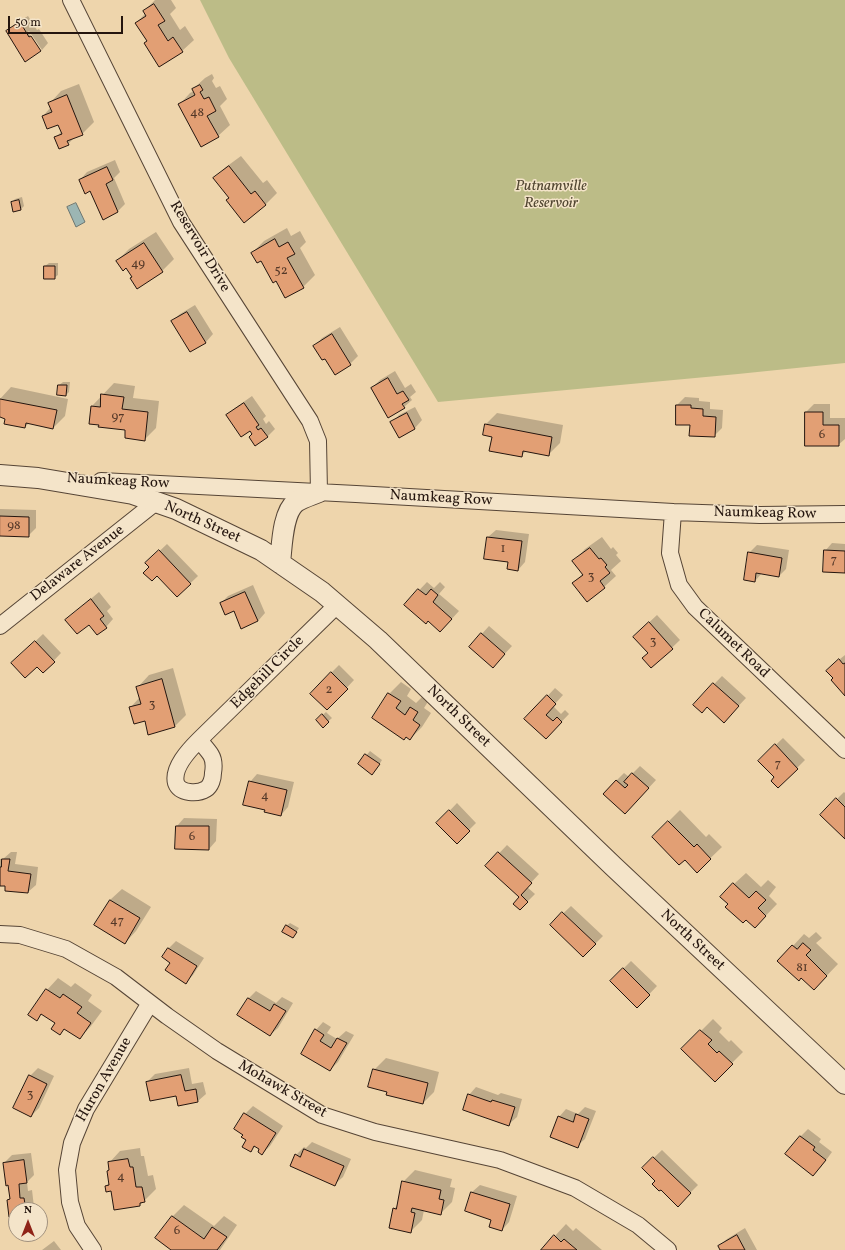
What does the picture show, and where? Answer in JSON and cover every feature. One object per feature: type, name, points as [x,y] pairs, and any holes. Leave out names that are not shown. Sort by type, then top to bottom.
[{"type":"street","name":"Reservoir Drive","points":[[70,0],[181,222],[310,421],[318,441],[319,492]]},
{"type":"street","name":"North Street","points":[[0,475],[38,478],[133,494],[176,509],[261,550],[322,592],[378,640],[613,866],[845,1084]]},
{"type":"street","name":"Naumkeag Row","points":[[38,478],[673,512],[760,515],[845,514]]},
{"type":"street","points":[[280,563],[284,531],[289,511],[296,502],[319,492]]},
{"type":"street","name":"Delaware Avenue","points":[[0,626],[156,502]]},
{"type":"street","name":"Calumet Road","points":[[673,512],[670,553],[679,584],[695,607],[845,750]]},
{"type":"street","name":"Edgehill Circle","points":[[199,740],[337,605]]},
{"type":"street","name":"Mohawk Street","points":[[0,934],[20,935],[66,948],[116,977],[217,1051],[322,1115],[375,1132],[500,1160],[575,1188],[638,1225],[668,1250]]},
{"type":"street","name":"Huron Avenue","points":[[93,1250],[77,1226],[70,1202],[67,1170],[72,1143],[86,1109],[150,1003]]},
{"type":"green space","name":"Putnamville Reservoir","points":[[200,0],[845,0],[845,363],[438,402],[229,58]]},
{"type":"water","points":[[76,203],[85,222],[76,227],[67,207]]},
{"type":"building","points":[[154,4],[165,21],[158,25],[168,41],[173,37],[183,52],[159,67],[144,43],[147,41],[135,23],[146,16],[143,11]]},
{"type":"building","points":[[20,22],[29,37],[31,36],[41,51],[25,62],[6,31]]},
{"type":"building","points":[[200,85],[203,90],[200,92],[204,99],[209,97],[216,111],[207,116],[219,137],[201,147],[178,104],[195,95],[192,89]]},
{"type":"building","points":[[67,95],[83,135],[67,141],[69,145],[59,149],[54,137],[62,134],[58,125],[47,129],[42,116],[52,112],[48,103]]},
{"type":"building","points":[[229,166],[251,194],[255,191],[266,205],[244,223],[226,200],[229,198],[213,178]]},
{"type":"building","points":[[107,167],[113,180],[106,184],[118,212],[103,220],[90,191],[85,194],[79,180]]},
{"type":"building","points":[[19,200],[21,210],[13,212],[11,202]]},
{"type":"building","points":[[275,239],[279,247],[288,242],[295,254],[287,258],[304,288],[285,298],[276,281],[273,283],[261,261],[257,263],[251,253]]},
{"type":"building","points":[[144,243],[163,272],[137,289],[126,268],[123,271],[116,261]]},
{"type":"building","points":[[44,266],[55,266],[55,279],[44,279]]},
{"type":"building","points":[[187,312],[206,343],[190,352],[171,321]]},
{"type":"building","points":[[332,334],[351,365],[335,375],[325,359],[322,360],[313,346]]},
{"type":"building","points":[[388,378],[397,394],[403,391],[409,400],[402,404],[405,408],[388,418],[371,388]]},
{"type":"building","points":[[58,385],[67,385],[66,396],[57,395]]},
{"type":"building","points":[[101,394],[124,397],[122,409],[148,412],[145,441],[125,438],[125,430],[98,427],[99,425],[89,424],[91,406],[100,407]]},
{"type":"building","points":[[0,399],[57,410],[53,429],[26,423],[25,428],[4,424],[5,419],[0,417]]},
{"type":"building","points":[[244,403],[259,425],[256,427],[258,430],[261,428],[268,437],[255,446],[249,437],[252,434],[250,431],[241,437],[226,415]]},
{"type":"building","points":[[676,405],[691,405],[691,408],[703,409],[703,416],[716,417],[715,437],[689,436],[690,425],[676,425]]},
{"type":"building","points":[[805,412],[823,412],[823,425],[839,425],[839,446],[805,446]]},
{"type":"building","points":[[407,413],[415,429],[399,438],[390,422]]},
{"type":"building","points":[[485,424],[552,437],[549,456],[523,451],[522,457],[489,451],[492,437],[483,435]]},
{"type":"building","points":[[0,516],[29,517],[29,537],[0,536]]},
{"type":"building","points":[[487,537],[522,541],[518,571],[507,569],[508,562],[484,559]]},
{"type":"building","points":[[590,548],[599,559],[601,558],[607,565],[605,567],[610,573],[600,581],[605,588],[587,602],[572,583],[583,575],[572,561]]},
{"type":"building","points":[[159,550],[191,584],[177,597],[157,576],[152,581],[143,573],[149,567],[145,563]]},
{"type":"building","points":[[824,550],[845,551],[845,573],[823,572]]},
{"type":"building","points":[[748,552],[782,558],[779,577],[756,573],[755,582],[744,580]]},
{"type":"building","points":[[418,589],[426,595],[431,589],[438,595],[433,602],[452,619],[440,632],[428,621],[426,624],[404,605]]},
{"type":"building","points":[[245,592],[258,621],[241,629],[234,611],[225,615],[220,603]]},
{"type":"building","points":[[91,599],[104,616],[100,619],[107,628],[97,635],[89,625],[77,634],[65,620]]},
{"type":"building","points":[[649,622],[673,649],[651,668],[642,658],[648,653],[633,637]]},
{"type":"building","points":[[481,633],[505,654],[493,668],[469,647]]},
{"type":"building","points":[[35,641],[55,662],[43,673],[37,667],[25,678],[11,663]]},
{"type":"building","points":[[839,659],[843,664],[845,663],[845,696],[831,680],[833,678],[826,671]]},
{"type":"building","points":[[331,672],[348,689],[327,710],[310,694]]},
{"type":"building","points":[[162,679],[175,727],[148,735],[145,721],[134,724],[129,707],[141,704],[136,687]]},
{"type":"building","points":[[713,683],[739,706],[724,723],[707,707],[702,713],[693,705]]},
{"type":"building","points":[[388,693],[401,701],[396,708],[405,715],[410,707],[418,712],[413,720],[420,725],[410,740],[406,737],[404,740],[372,718]]},
{"type":"building","points":[[547,695],[556,704],[546,715],[553,721],[557,717],[562,722],[546,739],[524,719]]},
{"type":"building","points":[[322,714],[329,722],[323,728],[316,720]]},
{"type":"building","points":[[775,744],[798,769],[778,788],[771,781],[774,777],[758,761]]},
{"type":"building","points":[[365,754],[380,764],[372,775],[358,764]]},
{"type":"building","points":[[632,773],[649,788],[625,814],[603,794],[616,780],[625,788],[628,785],[624,782]]},
{"type":"building","points":[[249,781],[287,790],[281,816],[264,812],[265,810],[243,805]]},
{"type":"building","points":[[836,798],[845,807],[845,839],[820,815]]},
{"type":"building","points":[[449,810],[470,831],[457,844],[436,823]]},
{"type":"building","points":[[668,821],[694,847],[697,844],[711,859],[697,873],[685,860],[679,865],[652,837]]},
{"type":"building","points":[[176,826],[209,826],[209,850],[175,849]]},
{"type":"building","points":[[498,852],[532,883],[521,895],[528,902],[520,910],[513,904],[519,897],[485,866]]},
{"type":"building","points":[[2,859],[10,859],[8,871],[31,874],[28,893],[5,891],[5,886],[0,886],[0,867]]},
{"type":"building","points":[[733,883],[749,898],[756,891],[766,900],[758,908],[766,916],[755,928],[746,920],[743,923],[725,907],[728,904],[720,897]]},
{"type":"building","points":[[110,900],[140,918],[125,944],[94,925]]},
{"type":"building","points":[[562,912],[596,944],[583,957],[550,925]]},
{"type":"building","points":[[286,925],[297,932],[293,938],[282,932]]},
{"type":"building","points":[[803,943],[811,950],[806,955],[827,976],[814,990],[801,978],[799,981],[777,961],[792,945],[797,949]]},
{"type":"building","points":[[168,948],[197,966],[186,984],[165,970],[170,963],[162,957]]},
{"type":"building","points":[[623,968],[650,995],[637,1008],[610,981]]},
{"type":"building","points":[[46,989],[60,998],[63,994],[82,1007],[77,1013],[91,1023],[80,1039],[64,1029],[60,1035],[51,1029],[55,1023],[41,1014],[37,1021],[28,1015]]},
{"type":"building","points":[[248,998],[270,1011],[274,1004],[286,1011],[270,1036],[237,1015]]},
{"type":"building","points":[[315,1029],[324,1035],[320,1041],[331,1048],[337,1038],[347,1043],[330,1071],[301,1054]]},
{"type":"building","points":[[700,1030],[712,1040],[708,1044],[717,1053],[719,1051],[733,1064],[715,1082],[681,1049]]},
{"type":"building","points":[[373,1069],[428,1083],[423,1104],[386,1095],[387,1092],[368,1087]]},
{"type":"building","points":[[29,1075],[47,1084],[31,1117],[13,1108]]},
{"type":"building","points":[[181,1075],[185,1091],[196,1089],[198,1102],[178,1106],[176,1096],[150,1101],[146,1082]]},
{"type":"building","points":[[468,1094],[491,1102],[492,1100],[515,1107],[509,1126],[463,1110]]},
{"type":"building","points":[[244,1113],[276,1133],[262,1155],[258,1152],[259,1149],[254,1146],[251,1152],[242,1147],[246,1140],[241,1137],[243,1135],[234,1129]]},
{"type":"building","points":[[576,1114],[589,1119],[578,1148],[550,1137],[558,1116],[573,1122]]},
{"type":"building","points":[[800,1136],[815,1147],[813,1150],[826,1160],[813,1176],[785,1154]]},
{"type":"building","points":[[304,1149],[344,1166],[335,1186],[290,1166],[295,1154],[300,1157]]},
{"type":"building","points":[[653,1157],[691,1193],[678,1207],[661,1190],[659,1191],[652,1184],[655,1181],[642,1168]]},
{"type":"building","points":[[128,1159],[130,1167],[133,1167],[136,1187],[142,1187],[145,1202],[140,1203],[140,1206],[114,1210],[111,1191],[106,1192],[105,1186],[109,1185],[107,1171],[109,1170],[108,1162]]},
{"type":"building","points":[[24,1160],[27,1183],[19,1184],[20,1198],[24,1198],[25,1202],[8,1202],[8,1208],[7,1200],[10,1199],[8,1185],[6,1186],[3,1163]]},
{"type":"building","points":[[402,1181],[441,1190],[439,1199],[444,1200],[441,1215],[412,1208],[411,1212],[415,1213],[411,1233],[389,1228],[393,1208],[396,1209]]},
{"type":"building","points":[[471,1192],[510,1204],[502,1231],[489,1227],[491,1220],[465,1211]]},
{"type":"building","points":[[172,1216],[204,1239],[212,1227],[227,1237],[217,1250],[171,1250],[155,1238]]},
{"type":"building","points":[[554,1235],[561,1242],[564,1239],[577,1250],[541,1250]]},
{"type":"building","points":[[737,1235],[745,1250],[720,1250],[718,1246]]}]
